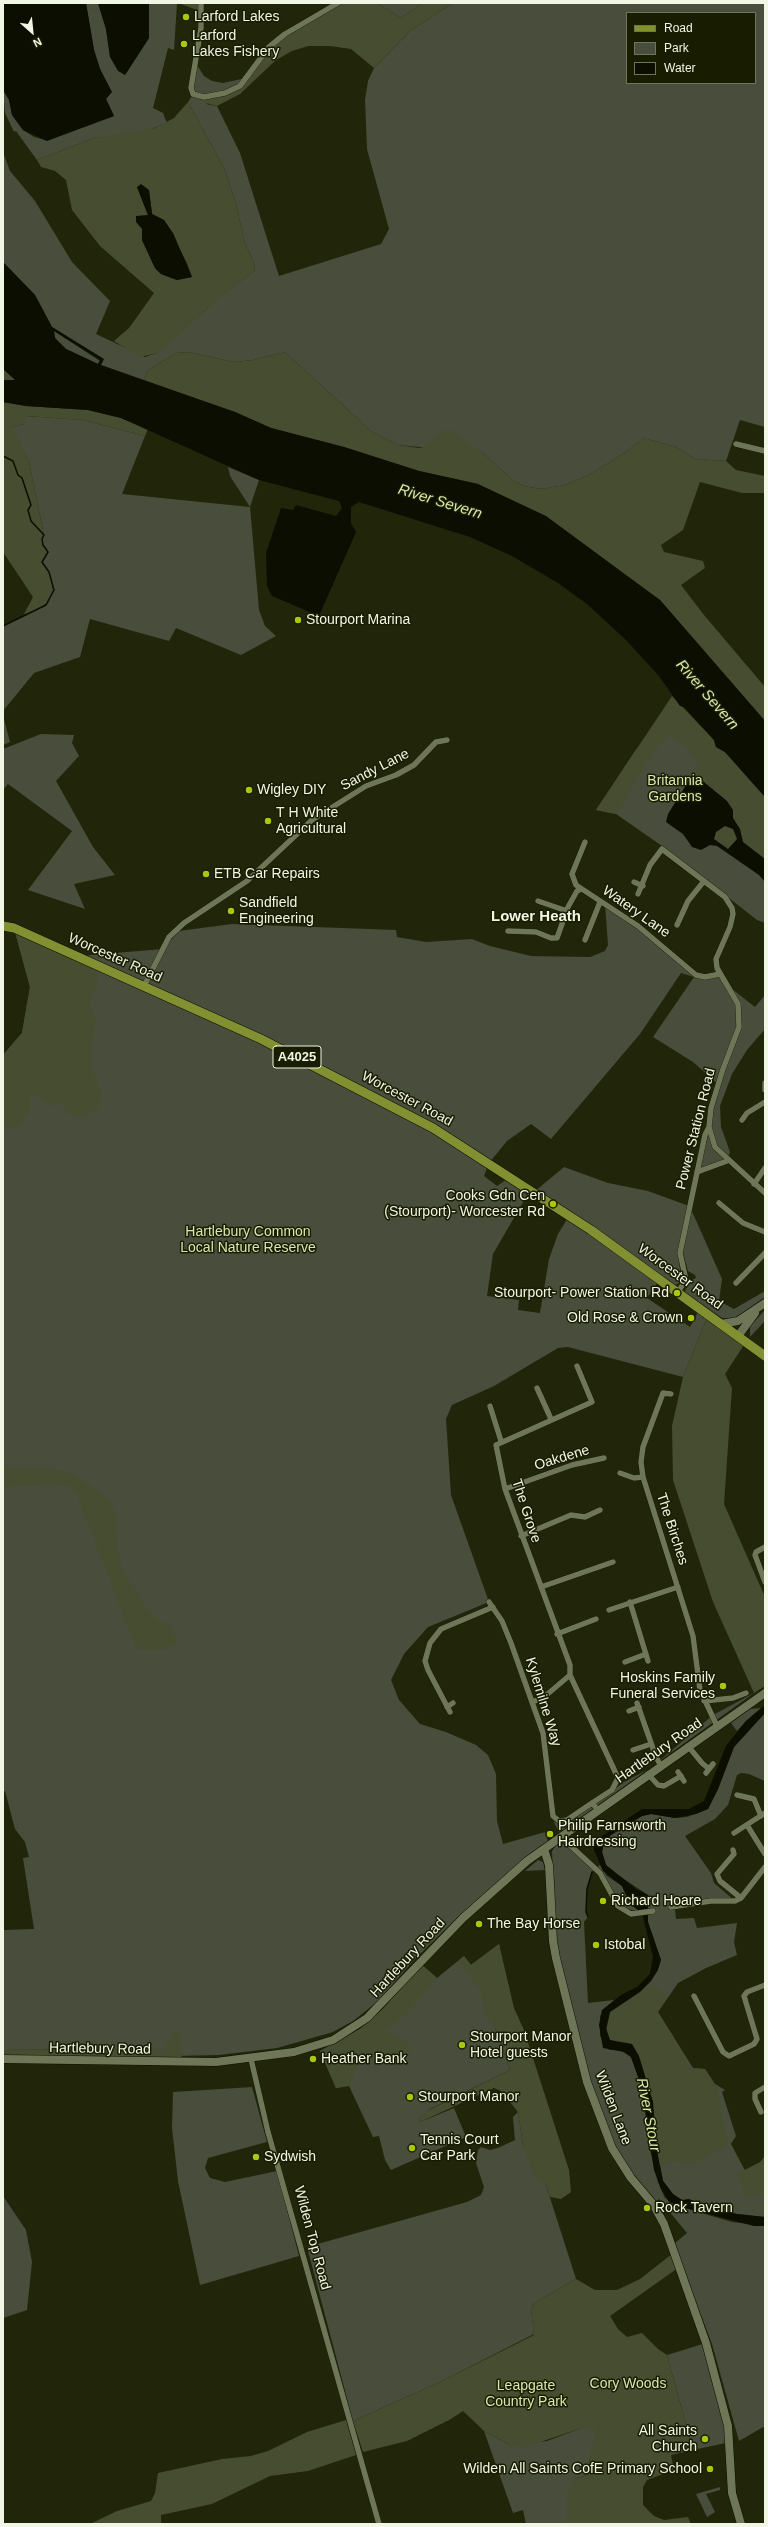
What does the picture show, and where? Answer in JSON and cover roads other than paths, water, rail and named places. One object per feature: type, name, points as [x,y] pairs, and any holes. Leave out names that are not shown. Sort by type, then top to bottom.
[{"type":"main road","name":"Worcester Road","points":[[3,926],[14,928],[268,1042],[433,1128],[546,1199],[765,1356]]},
{"type":"main road","points":[[735,1335],[734,1327],[740,1319],[765,1302]]},
{"type":"main road","points":[[735,1335],[765,1302]]},
{"type":"main road","points":[[721,1324],[740,1319]]},
{"type":"main road","name":"Hartlebury Road","points":[[3,2060],[184,2063],[251,2059],[318,2046],[352,2030],[381,2006],[463,1918],[528,1861],[561,1837],[595,1807],[661,1766],[765,1692]]},
{"type":"main road","name":"Wilden Lane","points":[[544,1849],[550,1865],[553,1941],[588,2082],[612,2148],[631,2178],[653,2204],[664,2224],[706,2343],[726,2417],[730,2442],[732,2493],[741,2524]]},
{"type":"street","points":[[201,3],[201,28],[190,84],[193,94],[200,97],[224,94],[240,86],[269,47],[285,34],[338,3]]},
{"type":"street","points":[[736,444],[765,451]]},
{"type":"street","name":"Sandy Lane","points":[[144,986],[169,937],[184,923],[247,881],[317,817],[366,786],[396,775],[414,765],[436,742],[447,740]]},
{"type":"street","name":"Watery Lane","points":[[585,842],[572,874],[576,885],[638,926],[696,975],[705,977],[720,974]]},
{"type":"street","points":[[638,894],[643,886],[650,865],[662,849],[725,897],[732,908],[731,924],[716,959],[720,974]]},
{"type":"street","points":[[677,925],[688,901],[704,881]]},
{"type":"street","points":[[634,882],[643,886]]},
{"type":"street","points":[[508,931],[536,932],[551,938],[557,938],[567,911],[577,891],[581,889]]},
{"type":"street","points":[[538,901],[567,911]]},
{"type":"street","points":[[585,940],[600,902]]},
{"type":"street","name":"Power Station Road","points":[[677,1293],[686,1280],[680,1253],[705,1135],[709,1128],[711,1108],[723,1069],[739,1027],[738,1004],[720,974]]},
{"type":"street","points":[[765,1083],[765,1090]]},
{"type":"street","points":[[742,1120],[747,1113],[765,1102]]},
{"type":"street","points":[[709,1128],[715,1147],[727,1161],[765,1193]]},
{"type":"street","points":[[698,1172],[727,1161]]},
{"type":"street","points":[[754,1184],[765,1168]]},
{"type":"street","points":[[719,1203],[742,1223],[765,1232]]},
{"type":"street","points":[[736,1283],[765,1253]]},
{"type":"street","points":[[490,1406],[501,1441],[592,1402],[577,1366]]},
{"type":"street","points":[[537,1388],[551,1419]]},
{"type":"street","name":"The Birches","points":[[670,1394],[663,1393],[643,1447],[641,1462],[643,1477],[693,1636],[698,1681],[704,1701],[717,1726]]},
{"type":"street","name":"The Grove","points":[[501,1441],[496,1445],[505,1489],[521,1536],[570,1665],[570,1675],[618,1778],[612,1790],[595,1807]]},
{"type":"street","name":"Oakdene","points":[[505,1489],[572,1465],[604,1458]]},
{"type":"street","points":[[620,1472],[634,1478],[643,1477]]},
{"type":"street","points":[[521,1536],[571,1515],[584,1517],[600,1510]]},
{"type":"street","points":[[765,1547],[756,1552],[755,1555],[765,1582]]},
{"type":"street","points":[[541,1587],[613,1562]]},
{"type":"street","name":"The Birches","points":[[609,1610],[678,1587]]},
{"type":"street","points":[[630,1602],[648,1661]]},
{"type":"street","name":"Kylemilne Way","points":[[453,1703],[449,1709],[428,1670],[425,1662],[430,1643],[441,1629],[491,1605],[511,1642],[546,1747],[554,1816],[559,1821],[567,1820],[595,1807]]},
{"type":"street","points":[[557,1634],[596,1619]]},
{"type":"street","points":[[625,1662],[646,1654]]},
{"type":"street","points":[[532,1702],[543,1698],[570,1675]]},
{"type":"street","points":[[704,1701],[733,1698],[746,1693]]},
{"type":"street","points":[[629,1711],[638,1705],[651,1744],[661,1766]]},
{"type":"street","points":[[633,1750],[651,1744]]},
{"type":"street","points":[[688,1746],[709,1769]]},
{"type":"street","points":[[648,1774],[661,1786],[668,1785],[681,1776]]},
{"type":"street","points":[[734,1833],[763,1814],[754,1799],[738,1796]]},
{"type":"street","points":[[747,1825],[765,1854]]},
{"type":"street","points":[[561,1837],[600,1873],[618,1906],[631,1914],[653,1911]]},
{"type":"street","points":[[732,1850],[734,1854],[717,1874],[720,1881],[741,1898]]},
{"type":"street","points":[[671,1907],[712,1901],[735,1902],[741,1898],[765,1867]]},
{"type":"street","points":[[694,1996],[723,2052],[730,2056],[754,2044],[757,2039],[757,2033],[744,1996],[747,1992],[765,1985]]},
{"type":"street","points":[[699,2005],[705,2001]]},
{"type":"street","name":"Wilden Top Road","points":[[251,2059],[268,2132],[280,2169],[379,2524]]},
{"type":"street","points":[[761,2112],[755,2099],[756,2093],[765,2087]]},
{"type":"water","points":[[3,3],[86,3],[94,50],[100,69],[112,92],[106,99],[114,116],[47,141],[23,130],[12,115],[9,100],[3,90]]},
{"type":"water","points":[[98,3],[149,3],[149,38],[125,75],[118,71],[110,57],[106,29]]},
{"type":"water","points":[[141,184],[149,190],[152,214],[164,220],[173,233],[192,277],[177,280],[161,274],[155,268],[142,240],[142,229],[136,222],[136,216],[148,215],[137,187]]},
{"type":"water","name":"River Severn","points":[[3,262],[35,295],[52,327],[104,359],[101,365],[235,412],[271,428],[344,447],[419,471],[478,484],[546,516],[660,600],[765,721],[765,797],[725,752],[716,747],[714,740],[684,707],[680,706],[659,676],[626,640],[587,604],[558,583],[512,556],[470,537],[359,502],[351,507],[351,523],[356,532],[319,616],[272,596],[267,586],[266,553],[281,508],[293,510],[296,505],[336,516],[342,508],[339,501],[259,480],[121,418],[88,410],[26,406],[3,402],[3,380],[15,380],[3,369]],"holes":[[[54,331],[100,360],[98,364],[66,349],[55,338]]]},
{"type":"water","points":[[694,778],[699,778],[727,801],[733,810],[733,818],[740,829],[743,842],[765,859],[765,882],[759,875],[717,846],[710,845],[701,850],[692,847],[683,834],[666,822],[668,814],[688,782]],"holes":[[[725,826],[733,829],[737,839],[728,849],[714,839],[716,832]]]},
{"type":"water","name":"River Stour","points":[[765,1705],[765,1713],[734,1747],[718,1789],[708,1809],[696,1814],[675,1818],[651,1814],[642,1816],[611,1835],[604,1843],[602,1852],[606,1865],[636,1889],[648,1895],[648,1922],[661,1960],[658,1970],[651,1981],[640,1992],[610,2012],[606,2028],[610,2040],[632,2044],[639,2056],[653,2102],[657,2151],[663,2181],[673,2194],[682,2200],[689,2199],[709,2208],[737,2214],[765,2217],[765,2226],[754,2226],[678,2206],[669,2202],[661,2189],[654,2170],[642,2088],[631,2057],[624,2052],[603,2048],[599,2025],[602,2010],[621,1995],[637,1987],[650,1974],[653,1957],[642,1913],[631,1905],[622,1886],[603,1871],[594,1850],[594,1845],[602,1836],[642,1809],[689,1809],[704,1801],[726,1746],[746,1721]]},
{"type":"waterway","points":[[3,456],[13,461],[18,475],[22,478],[31,505],[28,510],[31,521],[44,535],[42,539],[43,545],[48,552],[42,562],[49,572],[54,590],[46,605],[3,626]]},
{"type":"waterway","points":[[588,1917],[586,1912],[587,1889],[592,1872]]},
{"type":"place","name":"Larford Lakes","points":[[186,17]]},
{"type":"place","name":"Larford Lakes Fishery","points":[[184,44]]},
{"type":"place","name":"Stourport Marina","points":[[298,620]]},
{"type":"place","name":"Wigley DIY","points":[[249,790]]},
{"type":"place","name":"T H White Agricultural","points":[[268,821]]},
{"type":"place","name":"ETB Car Repairs","points":[[206,874]]},
{"type":"place","name":"Sandfield Engineering","points":[[231,911]]},
{"type":"place","name":"Cooks Gdn Cen (Stourport)- Worcester Rd","points":[[553,1204]]},
{"type":"place","name":"Stourport- Power Station Rd","points":[[677,1293]]},
{"type":"place","name":"Old Rose & Crown","points":[[691,1318]]},
{"type":"place","name":"Hoskins Family Funeral Services","points":[[723,1686]]},
{"type":"place","name":"Philip Farnsworth Hairdressing","points":[[550,1834]]},
{"type":"place","name":"Richard Hoare","points":[[603,1901]]},
{"type":"place","name":"The Bay Horse","points":[[479,1924]]},
{"type":"place","name":"Istobal","points":[[596,1945]]},
{"type":"place","name":"Stourport Manor Hotel guests","points":[[462,2045]]},
{"type":"place","name":"Heather Bank","points":[[313,2059]]},
{"type":"place","name":"Stourport Manor","points":[[410,2097]]},
{"type":"place","name":"Tennis Court Car Park","points":[[412,2148]]},
{"type":"place","name":"Sydwish","points":[[256,2157]]},
{"type":"place","name":"Rock Tavern","points":[[647,2208]]},
{"type":"place","name":"All Saints Church","points":[[705,2439]]},
{"type":"place","name":"Wilden All Saints CofE Primary School","points":[[710,2469]]},
{"type":"district","name":"Lower Heath","points":[[536,917]]},
{"type":"park label","name":"Britannia Gardens","points":[[675,790]]},
{"type":"park label","name":"Hartlebury Common Local Nature Reserve","points":[[248,1240]]},
{"type":"park label","name":"Cory Woods","points":[[628,2384]]},
{"type":"park label","name":"Leapgate Country Park","points":[[526,2394]]}]
